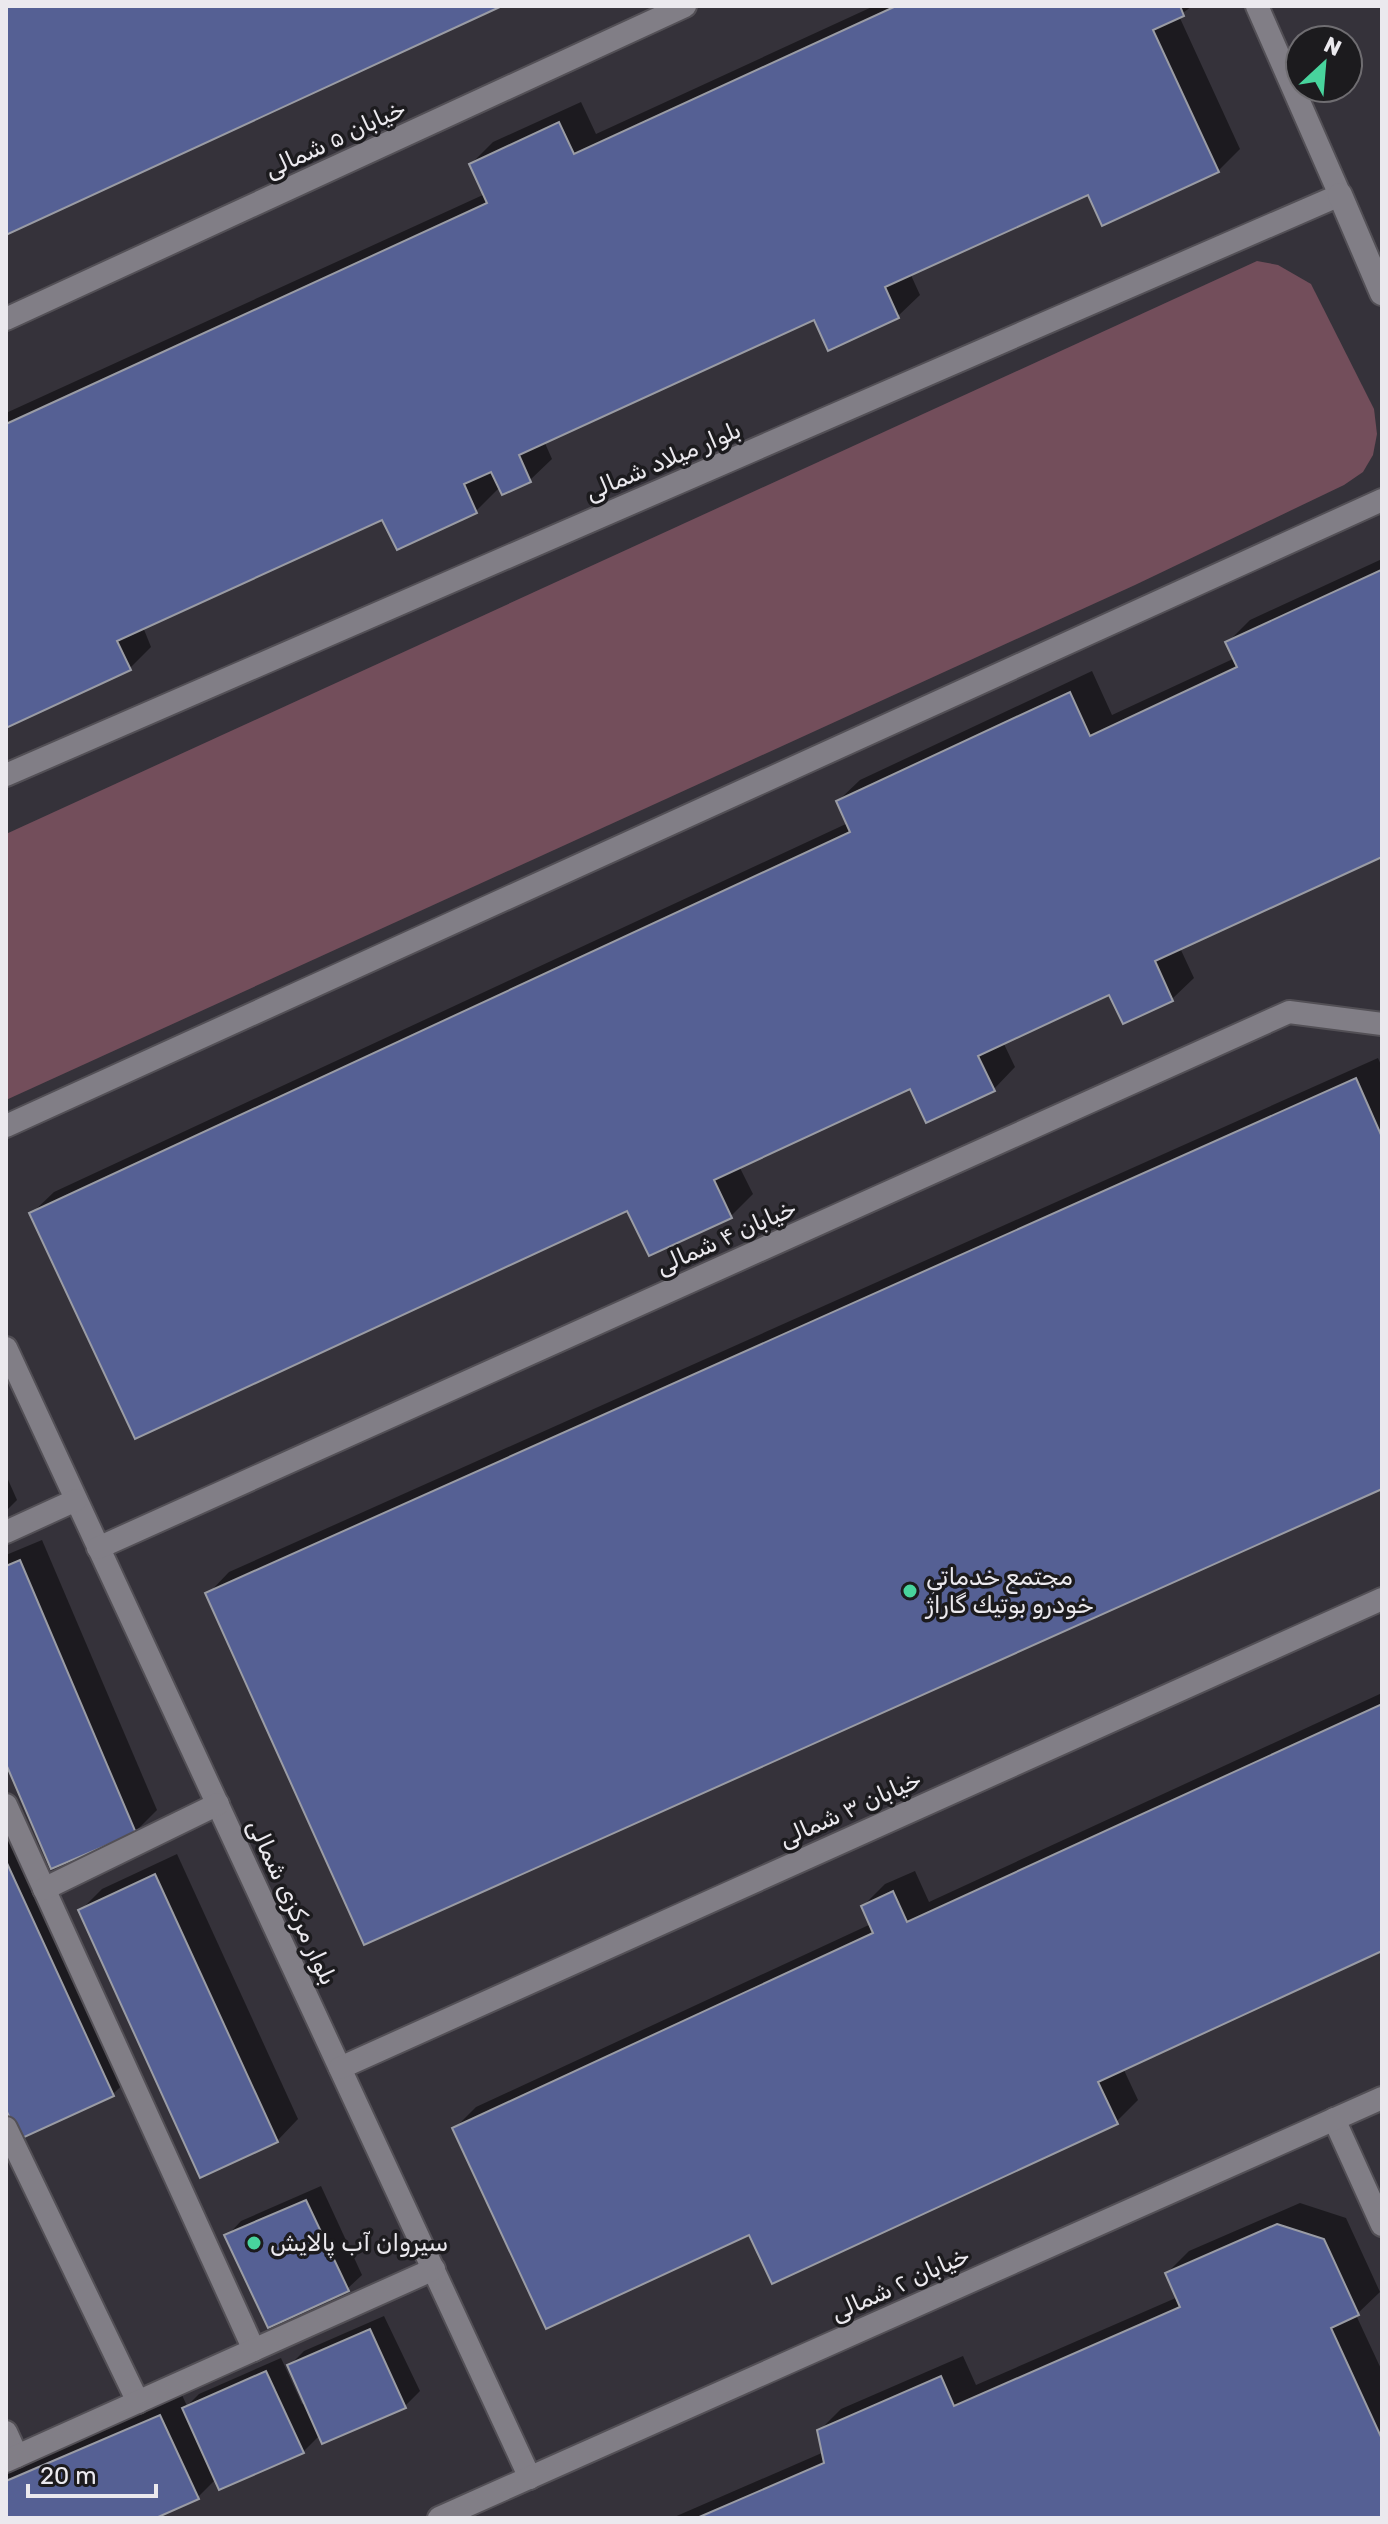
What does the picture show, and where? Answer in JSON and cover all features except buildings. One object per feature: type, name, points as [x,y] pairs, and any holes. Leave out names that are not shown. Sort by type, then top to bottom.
[{"type":"street","points":[[1340,195],[1379,280]]},
{"type":"lane","name":"خیابان ۵ شمالی","points":[[6,319],[685,6]]},
{"type":"lane","points":[[1257,6],[1340,195]]},
{"type":"lane","name":"بلوار میلاد شمالی","points":[[6,775],[1340,195]]},
{"type":"lane","points":[[6,1126],[1382,500]]},
{"type":"lane","name":"خیابان ۴ شمالی","points":[[98,1548],[1289,1012],[1382,1024]]},
{"type":"lane","name":"بلوار مرکزی شمالی","points":[[6,1348],[530,2478]]},
{"type":"lane","points":[[6,1532],[76,1500]]},
{"type":"lane","name":"خیابان ۳ شمالی","points":[[340,2068],[1382,1599]]},
{"type":"lane","points":[[44,1889],[218,1804]]},
{"type":"lane","points":[[6,1805],[254,2350]]},
{"type":"lane","name":"خیابان ۲ شمالی","points":[[439,2518],[1382,2098]]},
{"type":"lane","points":[[1334,2119],[1382,2225]]},
{"type":"lane","points":[[6,2128],[138,2402]]},
{"type":"lane","points":[[6,2432],[12,2458],[434,2269]]},
{"type":"shaded area","points":[[1257,261],[1278,265],[1311,284],[1374,409],[1377,434],[1373,455],[1363,472],[1344,485],[1135,585],[6,1100],[6,834]]},
{"type":"place","name":"مجتمع خدماتي خودرو بوتيك گاراژ","points":[[910,1591]]},
{"type":"place","name":"سیروان آب پالایش","points":[[254,2243]]}]
